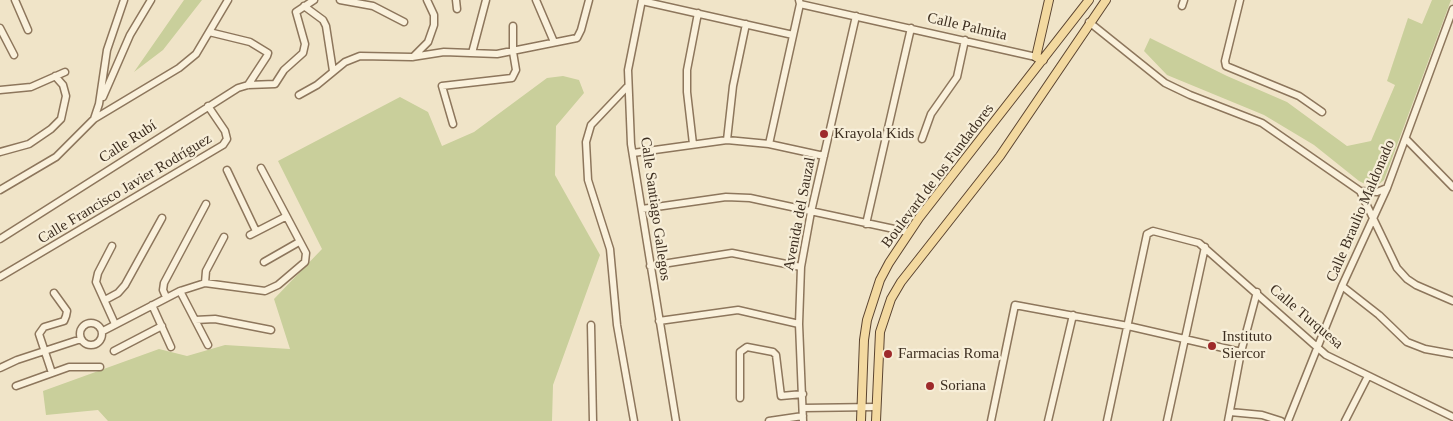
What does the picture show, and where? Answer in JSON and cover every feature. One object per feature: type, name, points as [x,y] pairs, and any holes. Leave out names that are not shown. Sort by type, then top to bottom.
[{"type":"main road","points":[[1039,59],[1049,0]]},
{"type":"main road","points":[[876,421],[880,332],[884,317],[901,282],[1000,156],[1089,22],[1106,0]]},
{"type":"main road","points":[[1088,2],[1085,10],[1089,22]]},
{"type":"main road","name":"Boulevard de los Fundadores","points":[[861,421],[864,340],[867,320],[880,280],[908,232],[1039,59],[1088,2]]},
{"type":"street","points":[[15,0],[28,30]]},
{"type":"street","points":[[99,104],[107,50],[124,0]]},
{"type":"street","points":[[94,119],[130,35],[151,0]]},
{"type":"street","points":[[0,190],[56,156],[94,119],[179,68],[196,54],[228,0]]},
{"type":"street","points":[[314,0],[304,6],[323,20],[326,26],[334,71]]},
{"type":"street","points":[[344,0],[373,6],[404,22]]},
{"type":"street","points":[[412,57],[428,42],[434,25],[434,15],[427,0]]},
{"type":"street","points":[[456,0],[457,8]]},
{"type":"street","points":[[472,53],[486,0]]},
{"type":"street","points":[[536,0],[554,42]]},
{"type":"street","points":[[299,95],[317,85],[345,62],[360,56],[412,57],[444,52],[513,52],[577,38],[580,34],[589,0]]},
{"type":"street","points":[[642,0],[793,35]]},
{"type":"street","name":"Calle Santiago Gallegos","points":[[642,0],[628,70],[633,153],[676,421]]},
{"type":"street","points":[[1240,0],[1225,61],[1226,66],[1299,96],[1322,112]]},
{"type":"street","points":[[769,144],[799,2]]},
{"type":"street","name":"Calle Palmita","points":[[799,2],[1039,59]]},
{"type":"street","name":"Calle Rubí","points":[[0,239],[238,88],[248,85],[275,84],[284,70],[303,53],[305,44],[296,12],[304,6]]},
{"type":"street","name":"Calle Braulio Maldonado","points":[[1288,421],[1342,286],[1387,188],[1453,10]]},
{"type":"street","points":[[694,144],[687,92],[687,70],[698,13]]},
{"type":"street","name":"Avenida del Sauzal","points":[[803,419],[799,324],[800,267],[856,16]]},
{"type":"street","points":[[1089,22],[1165,83],[1190,95],[1262,123],[1360,191],[1397,268],[1407,279],[1453,301]]},
{"type":"street","points":[[727,140],[733,86],[746,24]]},
{"type":"street","points":[[453,124],[442,86],[512,78],[516,70],[513,52],[513,26]]},
{"type":"street","points":[[0,28],[14,55]]},
{"type":"street","points":[[866,224],[911,28]]},
{"type":"street","points":[[209,32],[250,42],[268,52],[248,85]]},
{"type":"street","points":[[922,139],[930,114],[957,77],[965,40]]},
{"type":"street","points":[[0,90],[18,90],[31,87],[65,72]]},
{"type":"street","points":[[0,152],[29,144],[51,129],[60,119],[65,109],[66,96],[63,85],[55,76]]},
{"type":"street","points":[[628,86],[589,128],[586,142],[588,180],[610,249],[617,325],[634,421]]},
{"type":"street","name":"Calle Francisco Javier Rodríguez","points":[[0,277],[223,145],[227,139],[225,131],[208,106]]},
{"type":"street","points":[[1406,139],[1453,186]]},
{"type":"street","points":[[633,153],[727,140],[769,144],[824,156]]},
{"type":"street","points":[[103,331],[180,290],[205,283],[265,291],[278,285],[305,262],[306,253],[285,217],[261,168]]},
{"type":"street","points":[[227,170],[253,233],[285,217]]},
{"type":"street","points":[[1360,191],[1377,192],[1387,188]]},
{"type":"street","points":[[642,209],[726,197],[750,198],[908,232]]},
{"type":"street","points":[[166,297],[163,290],[164,283],[206,204]]},
{"type":"street","points":[[104,300],[118,293],[126,285],[162,218]]},
{"type":"street","name":"Calle Turquesa","points":[[1128,326],[1147,234],[1150,232],[1192,240],[1205,247],[1326,355],[1380,380],[1453,418]]},
{"type":"street","points":[[205,283],[206,271],[224,237]]},
{"type":"street","points":[[264,262],[299,242]]},
{"type":"street","points":[[112,246],[98,273],[96,282],[115,324]]},
{"type":"street","points":[[1167,421],[1205,247]]},
{"type":"street","points":[[650,266],[732,253],[800,267]]},
{"type":"street","points":[[1342,286],[1379,315],[1407,342],[1425,349],[1453,354]]},
{"type":"street","points":[[180,290],[208,345]]},
{"type":"street","points":[[1228,421],[1241,352],[1257,292]]},
{"type":"street","points":[[52,373],[39,334],[41,330],[64,321],[66,316],[64,306],[54,293]]},
{"type":"street","points":[[152,305],[171,347]]},
{"type":"street","points":[[991,421],[1015,305],[1128,326],[1241,352]]},
{"type":"street","points":[[659,321],[738,310],[799,324]]},
{"type":"street","points":[[1048,421],[1073,315]]},
{"type":"street","points":[[195,320],[215,319],[271,330]]},
{"type":"street","points":[[87,323],[97,323],[103,331],[102,337],[96,344],[89,345],[82,339],[81,330],[87,323]]},
{"type":"street","points":[[591,324],[593,421]]},
{"type":"street","points":[[114,351],[162,326]]},
{"type":"street","points":[[1108,421],[1128,326]]},
{"type":"street","points":[[0,368],[82,339]]},
{"type":"street","points":[[740,398],[740,352],[747,347],[773,352],[776,355],[781,396],[803,394]]},
{"type":"street","points":[[16,386],[69,367],[100,366]]},
{"type":"street","points":[[1345,421],[1368,376]]},
{"type":"street","points":[[803,408],[876,407]]},
{"type":"street","points":[[1230,412],[1262,415],[1281,421]]},
{"type":"street","points":[[768,421],[803,419]]},
{"type":"green space","points":[[184,0],[202,0],[163,50],[134,72]]},
{"type":"green space","points":[[1432,0],[1451,0],[1384,180],[1378,185],[1369,186],[1359,181],[1314,145],[1264,115],[1167,75],[1144,51],[1150,38],[1227,76],[1287,102],[1347,146],[1371,141],[1395,85],[1387,81],[1408,18],[1422,24]]},
{"type":"green space","points":[[563,76],[579,80],[584,93],[556,126],[555,175],[600,255],[553,385],[552,421],[108,421],[98,410],[46,415],[43,391],[159,349],[187,356],[225,345],[290,349],[274,299],[322,249],[278,161],[400,97],[428,112],[442,146],[474,132],[547,78]]},
{"type":"place","name":"Krayola Kids","points":[[824,134]]},
{"type":"place","name":"Instituto Siercor","points":[[1212,346]]},
{"type":"place","name":"Farmacias Roma","points":[[888,354]]},
{"type":"place","name":"Soriana","points":[[930,386]]}]
